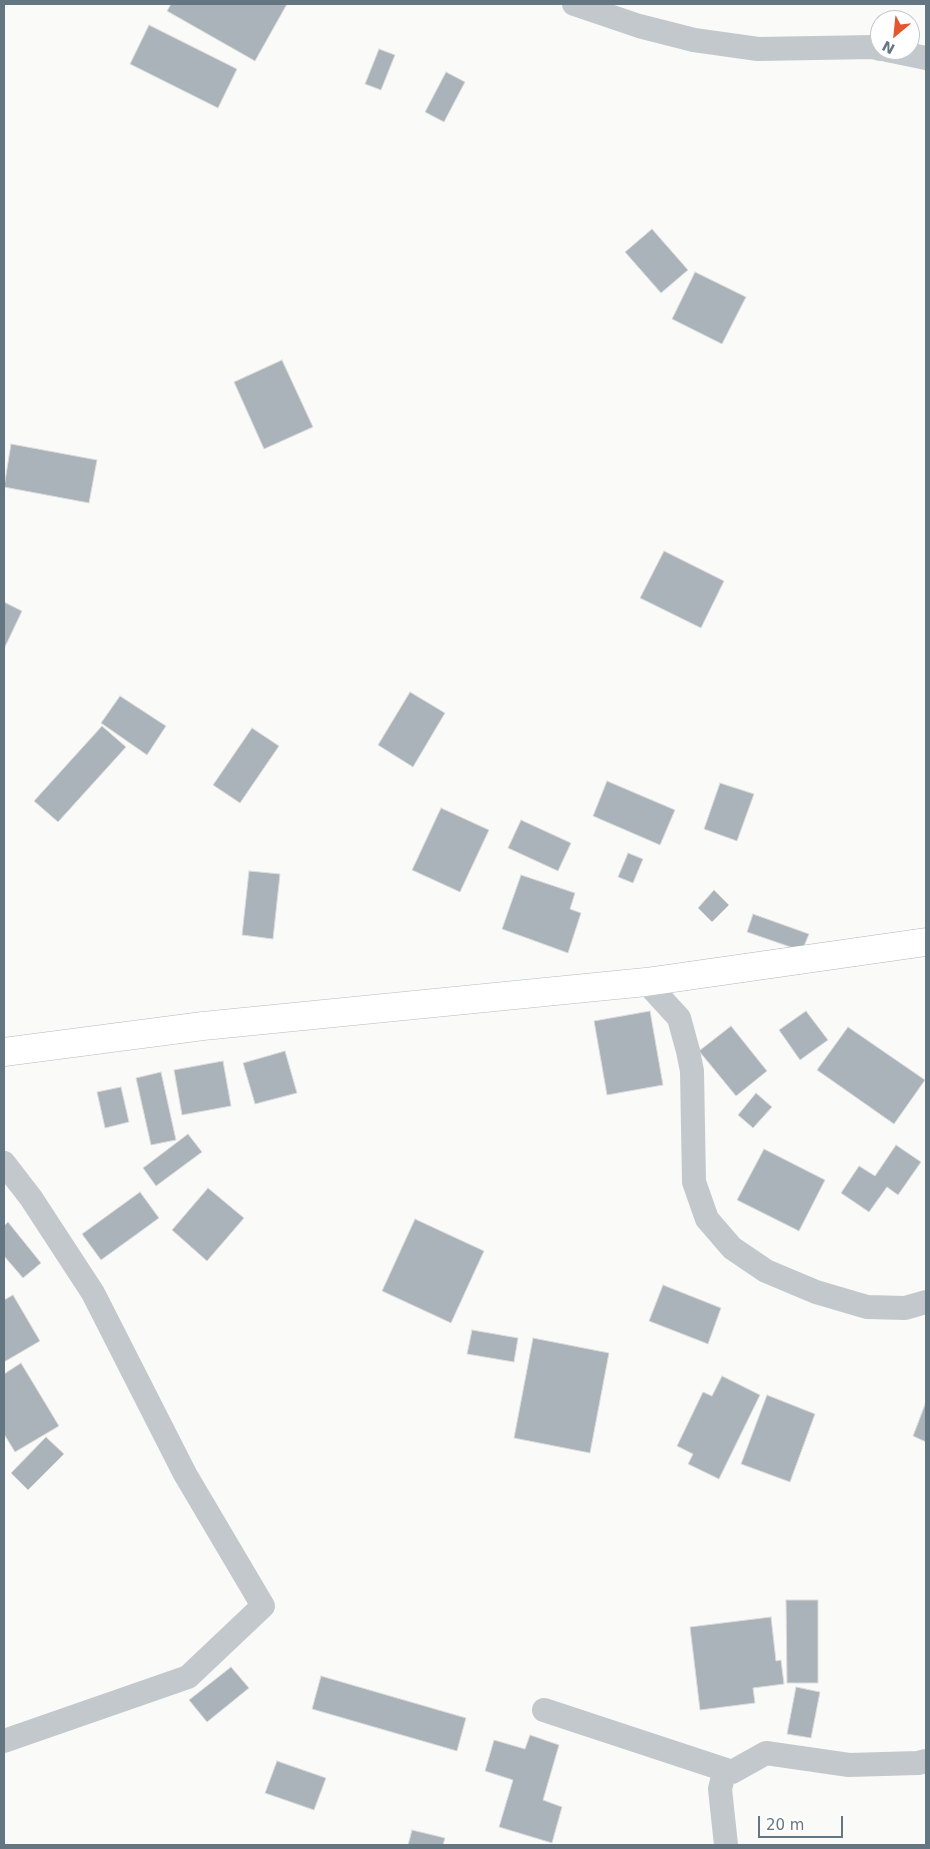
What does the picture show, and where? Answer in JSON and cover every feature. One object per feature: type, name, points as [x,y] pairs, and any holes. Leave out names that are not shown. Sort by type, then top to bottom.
[{"type":"main road","points":[[4,1052],[203,1026],[646,982],[926,942]]},
{"type":"street","points":[[574,4],[639,26],[694,40],[758,49],[870,47]]},
{"type":"street","points":[[646,982],[679,1018],[692,1071],[694,1182],[707,1219],[732,1248],[766,1271],[808,1289],[867,1307],[905,1308],[926,1302]]},
{"type":"street","points":[[4,1163],[31,1198],[93,1293],[185,1474],[263,1606],[188,1677],[4,1741]]},
{"type":"street","points":[[544,1710],[732,1772]]},
{"type":"street","points":[[726,1845],[720,1789],[724,1773],[732,1772],[766,1753],[849,1765],[926,1762]]},
{"type":"building","points":[[171,4],[287,4],[255,61],[167,11]]},
{"type":"building","points":[[149,25],[237,69],[218,108],[130,64]]},
{"type":"building","points":[[379,49],[395,55],[381,90],[365,84]]},
{"type":"building","points":[[446,72],[465,82],[444,122],[425,112]]},
{"type":"building","points":[[652,229],[688,270],[661,293],[625,252]]},
{"type":"building","points":[[695,272],[746,297],[722,344],[672,319]]},
{"type":"building","points":[[282,360],[313,427],[264,449],[234,382]]},
{"type":"building","points":[[11,444],[97,460],[89,503],[4,487]]},
{"type":"building","points":[[664,551],[724,581],[701,628],[640,598]]},
{"type":"building","points":[[4,602],[22,611],[4,649]]},
{"type":"building","points":[[410,692],[445,713],[413,767],[378,745]]},
{"type":"building","points":[[120,696],[166,726],[147,755],[101,723]]},
{"type":"building","points":[[102,726],[126,747],[58,822],[34,801]]},
{"type":"building","points":[[252,728],[279,746],[240,803],[213,785]]},
{"type":"building","points":[[607,781],[675,810],[660,845],[593,816]]},
{"type":"building","points":[[720,783],[754,794],[737,841],[704,829]]},
{"type":"building","points":[[441,808],[489,830],[460,892],[412,870]]},
{"type":"building","points":[[521,820],[571,843],[558,871],[508,848]]},
{"type":"building","points":[[628,853],[643,859],[633,883],[618,877]]},
{"type":"building","points":[[249,871],[280,874],[273,939],[242,935]]},
{"type":"building","points":[[521,875],[575,893],[570,909],[581,913],[568,953],[502,929]]},
{"type":"building","points":[[714,890],[729,905],[712,922],[698,908]]},
{"type":"building","points":[[753,914],[809,934],[802,951],[747,932]]},
{"type":"building","points":[[650,1011],[663,1085],[607,1095],[594,1021]]},
{"type":"building","points":[[806,1011],[828,1040],[800,1060],[779,1030]]},
{"type":"building","points":[[731,1026],[767,1071],[736,1096],[699,1051]]},
{"type":"building","points":[[848,1027],[925,1080],[894,1124],[817,1070]]},
{"type":"building","points":[[285,1051],[297,1093],[255,1104],[243,1063]]},
{"type":"building","points":[[223,1061],[231,1106],[182,1115],[174,1070]]},
{"type":"building","points":[[161,1072],[176,1140],[151,1145],[136,1078]]},
{"type":"building","points":[[121,1087],[129,1122],[105,1128],[97,1092]]},
{"type":"building","points":[[756,1093],[772,1107],[753,1128],[738,1115]]},
{"type":"building","points":[[188,1134],[202,1152],[156,1186],[143,1168]]},
{"type":"building","points":[[896,1145],[921,1162],[898,1195],[887,1187],[869,1212],[841,1193],[859,1166],[875,1176]]},
{"type":"building","points":[[764,1149],[825,1180],[799,1231],[737,1200]]},
{"type":"building","points":[[208,1188],[244,1218],[207,1261],[172,1230]]},
{"type":"building","points":[[140,1192],[159,1218],[101,1260],[82,1234]]},
{"type":"building","points":[[415,1219],[484,1251],[451,1323],[382,1291]]},
{"type":"building","points":[[8,1222],[41,1263],[23,1278],[4,1256],[4,1226]]},
{"type":"building","points":[[663,1285],[721,1308],[708,1344],[649,1321]]},
{"type":"building","points":[[13,1295],[40,1341],[4,1362],[4,1300]]},
{"type":"building","points":[[472,1330],[518,1338],[514,1362],[467,1354]]},
{"type":"building","points":[[533,1338],[609,1353],[590,1453],[514,1438]]},
{"type":"building","points":[[21,1363],[59,1426],[15,1452],[4,1434],[4,1374]]},
{"type":"building","points":[[722,1376],[760,1395],[719,1479],[688,1464],[693,1454],[677,1446],[703,1392],[712,1396]]},
{"type":"building","points":[[767,1395],[815,1414],[790,1482],[741,1464]]},
{"type":"building","points":[[926,1402],[926,1442],[913,1436]]},
{"type":"building","points":[[46,1437],[64,1454],[28,1490],[11,1473]]},
{"type":"building","points":[[786,1600],[818,1600],[818,1683],[787,1683]]},
{"type":"building","points":[[771,1617],[776,1661],[781,1660],[784,1684],[753,1688],[755,1703],[700,1710],[690,1627]]},
{"type":"building","points":[[231,1667],[249,1688],[207,1722],[189,1700]]},
{"type":"building","points":[[321,1676],[466,1718],[457,1751],[312,1709]]},
{"type":"building","points":[[796,1687],[820,1692],[811,1738],[787,1734]]},
{"type":"building","points":[[530,1735],[559,1745],[543,1800],[562,1807],[552,1843],[499,1827],[513,1780],[485,1771],[494,1740],[525,1749]]},
{"type":"building","points":[[277,1761],[326,1778],[314,1810],[265,1793]]},
{"type":"building","points":[[412,1830],[445,1838],[443,1845],[408,1845]]}]
